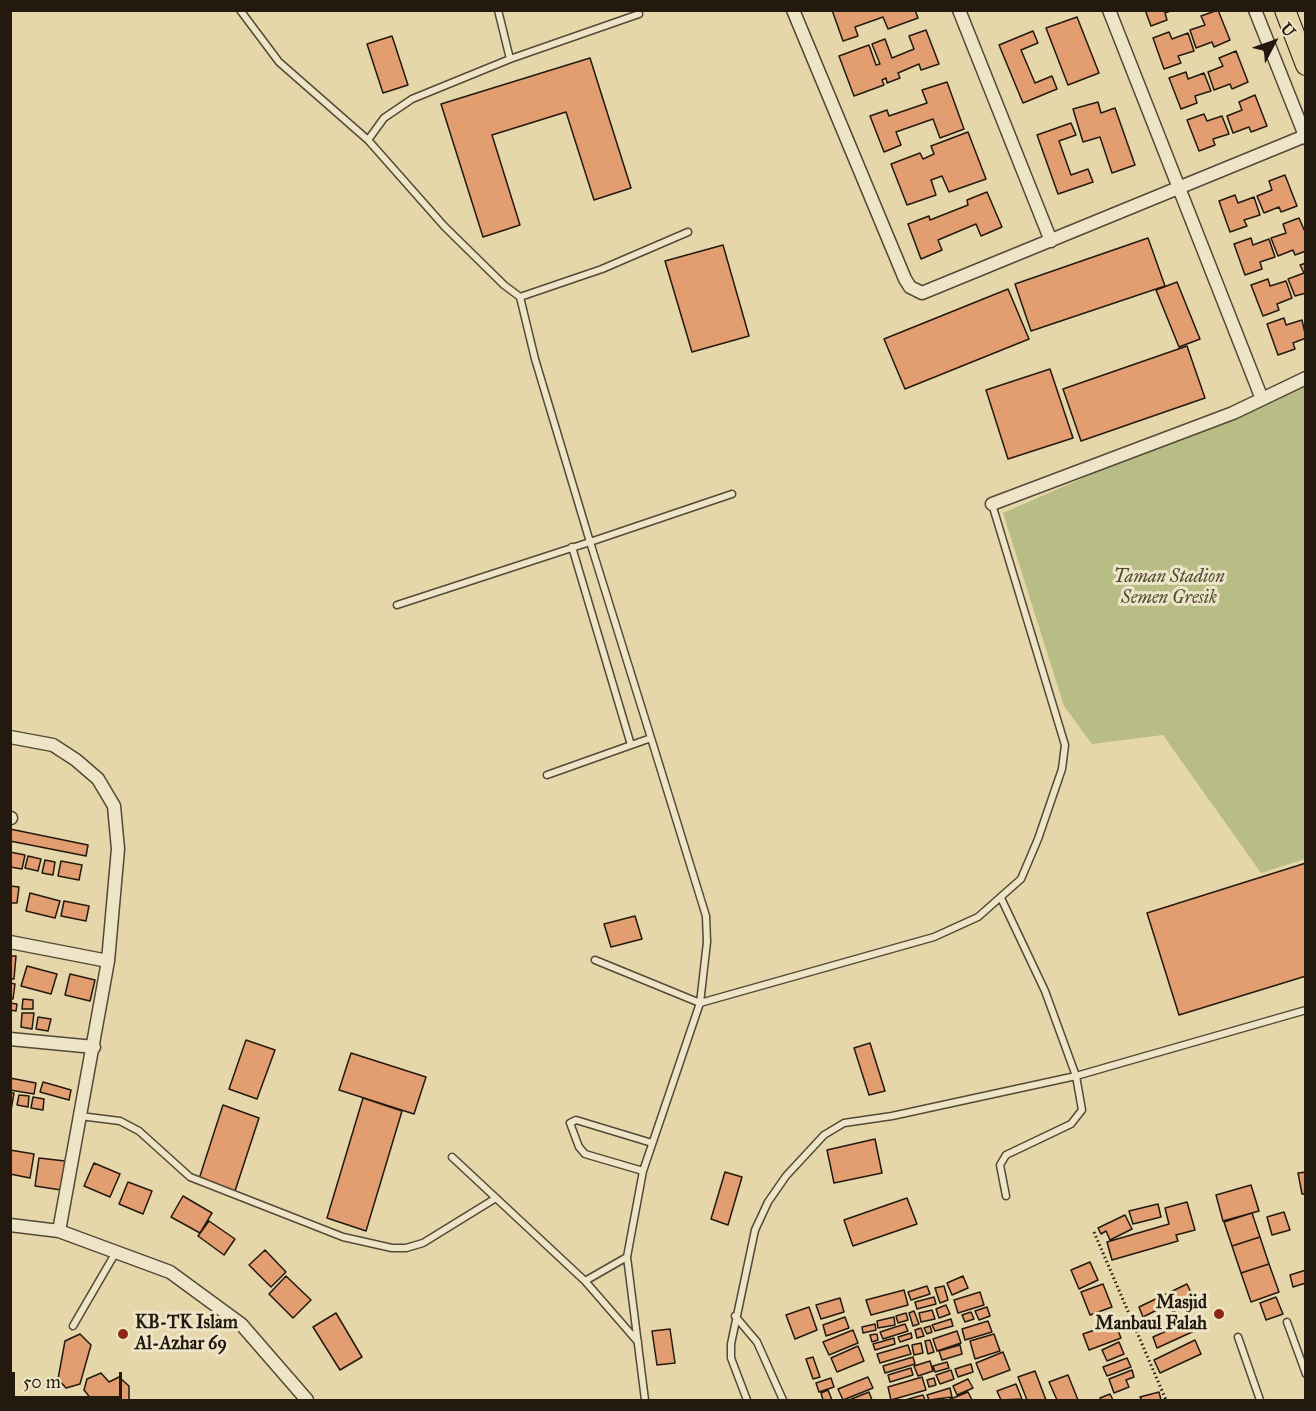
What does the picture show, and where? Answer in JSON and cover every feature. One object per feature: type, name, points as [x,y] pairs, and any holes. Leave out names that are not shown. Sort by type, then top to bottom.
[{"type":"highway","points":[[1285,10],[1305,65]]},
{"type":"street","points":[[793,10],[910,287],[922,293],[1179,186],[1305,137],[1255,10]]},
{"type":"street","points":[[959,10],[1051,241]]},
{"type":"street","points":[[1109,10],[1262,399]]},
{"type":"street","points":[[992,504],[1233,413],[1305,378]]},
{"type":"street","points":[[10,737],[52,746],[76,760],[98,779],[114,806],[118,849],[108,961],[59,1231]]},
{"type":"street","points":[[10,942],[108,961]]},
{"type":"street","points":[[10,1039],[94,1047]]},
{"type":"street","points":[[10,1225],[59,1231],[170,1272],[241,1324],[306,1401]]},
{"type":"lane","points":[[240,10],[279,62],[368,140],[444,226],[504,285],[520,297],[535,359],[706,916],[707,942],[700,1003],[643,1171],[627,1257],[645,1401]]},
{"type":"lane","points":[[498,10],[510,59]]},
{"type":"lane","points":[[368,140],[384,118],[412,99],[510,59],[639,14]]},
{"type":"lane","points":[[520,297],[602,269],[688,232]]},
{"type":"lane","points":[[397,605],[732,494]]},
{"type":"lane","points":[[595,960],[700,1003],[934,937],[978,917],[1021,879],[1038,839],[1062,770],[1065,745],[992,504]]},
{"type":"lane","points":[[573,547],[631,745]]},
{"type":"lane","points":[[548,775],[651,738]]},
{"type":"lane","points":[[1001,898],[1045,991],[1076,1076],[1082,1110],[1077,1119],[1006,1155],[1000,1165],[1006,1196]]},
{"type":"lane","points":[[747,1401],[731,1358],[735,1316],[755,1230],[768,1202],[786,1176],[824,1135],[844,1123],[892,1116],[1076,1076],[1305,1010]]},
{"type":"lane","points":[[80,1116],[120,1121],[139,1131],[181,1171],[200,1182],[343,1237],[392,1248],[406,1248],[423,1243],[496,1198]]},
{"type":"lane","points":[[643,1171],[585,1154],[579,1148],[570,1123],[576,1120],[652,1143]]},
{"type":"lane","points":[[452,1157],[585,1281],[638,1342]]},
{"type":"lane","points":[[73,1326],[116,1252]]},
{"type":"lane","points":[[585,1281],[627,1257]]},
{"type":"lane","points":[[735,1316],[757,1342],[783,1401]]},
{"type":"lane","points":[[1287,1322],[1305,1374]]},
{"type":"lane","points":[[1238,1337],[1260,1401]]},
{"type":"path","points":[[1094,1232],[1166,1401]]},
{"type":"green space","name":"Taman Stadion Semen Gresik","points":[[1305,381],[1305,859],[1261,873],[1163,735],[1092,744],[1064,706],[1003,513]]},
{"type":"building","points":[[832,10],[915,10],[918,18],[888,29],[883,17],[855,27],[858,36],[843,41]]},
{"type":"building","points":[[1145,10],[1173,10],[1165,13],[1167,20],[1151,26]]},
{"type":"building","points":[[1218,10],[1230,40],[1214,47],[1212,42],[1196,48],[1190,30],[1205,25],[1201,16]]},
{"type":"building","points":[[1077,17],[1099,73],[1068,85],[1046,28]]},
{"type":"building","points":[[926,30],[939,64],[921,70],[919,64],[898,73],[900,78],[887,83],[886,78],[882,80],[884,85],[854,96],[839,56],[869,45],[876,65],[880,64],[872,44],[885,39],[892,58],[914,49],[909,36]]},
{"type":"building","points":[[1033,31],[1038,43],[1021,50],[1035,83],[1052,76],[1057,89],[1023,103],[999,45]]},
{"type":"building","points":[[1169,32],[1172,39],[1188,33],[1194,51],[1178,56],[1181,63],[1164,69],[1153,38]]},
{"type":"building","points":[[392,36],[408,85],[383,93],[367,44]]},
{"type":"building","points":[[1236,51],[1248,82],[1232,89],[1230,84],[1214,90],[1208,72],[1223,66],[1219,58]]},
{"type":"building","points":[[590,58],[631,188],[594,200],[566,112],[492,135],[520,225],[483,237],[441,104]]},
{"type":"building","points":[[1186,72],[1188,79],[1204,73],[1211,91],[1195,96],[1197,103],[1181,109],[1169,78]]},
{"type":"building","points":[[947,82],[964,129],[940,138],[933,119],[896,132],[901,145],[884,152],[870,116],[887,110],[889,116],[927,103],[922,90]]},
{"type":"building","points":[[1255,95],[1267,126],[1251,132],[1249,127],[1233,133],[1227,116],[1242,110],[1239,102]]},
{"type":"building","points":[[1098,102],[1101,113],[1115,108],[1135,165],[1112,173],[1100,137],[1083,142],[1073,109]]},
{"type":"building","points":[[1204,114],[1207,121],[1222,116],[1229,134],[1213,139],[1215,145],[1199,151],[1187,120]]},
{"type":"building","points":[[1071,123],[1076,135],[1059,141],[1071,175],[1088,169],[1093,182],[1058,194],[1037,135]]},
{"type":"building","points":[[968,132],[986,179],[949,192],[942,176],[931,180],[936,195],[907,205],[891,164],[920,153],[923,159],[934,154],[931,146]]},
{"type":"building","points":[[1285,175],[1297,206],[1281,212],[1279,207],[1264,213],[1257,196],[1272,190],[1269,181]]},
{"type":"building","points":[[987,192],[1002,227],[981,236],[976,224],[938,240],[942,250],[921,259],[908,224],[929,216],[930,220],[968,205],[967,200]]},
{"type":"building","points":[[1235,195],[1238,203],[1254,197],[1260,215],[1244,220],[1247,226],[1230,232],[1219,201]]},
{"type":"building","points":[[1299,218],[1306,234],[1306,251],[1295,255],[1293,250],[1278,256],[1271,238],[1286,233],[1283,224]]},
{"type":"building","points":[[1148,238],[1165,286],[1031,331],[1015,284]]},
{"type":"building","points":[[1251,238],[1253,245],[1269,239],[1275,257],[1260,262],[1262,269],[1245,275],[1234,244]]},
{"type":"building","points":[[723,245],[749,336],[692,352],[665,261]]},
{"type":"building","points":[[1306,263],[1306,293],[1295,296],[1288,279],[1304,273],[1300,265]]},
{"type":"building","points":[[1268,279],[1270,286],[1286,281],[1292,298],[1277,304],[1279,310],[1263,316],[1251,285]]},
{"type":"building","points":[[1177,282],[1200,339],[1179,347],[1156,290]]},
{"type":"building","points":[[1008,289],[1029,339],[905,389],[884,339]]},
{"type":"building","points":[[1284,318],[1286,325],[1302,320],[1306,338],[1293,343],[1295,349],[1278,355],[1267,324]]},
{"type":"building","points":[[1187,346],[1205,398],[1081,441],[1063,389]]},
{"type":"building","points":[[1050,369],[1073,438],[1008,459],[986,390]]},
{"type":"building","points":[[10,829],[88,845],[86,856],[10,841]]},
{"type":"building","points":[[10,852],[25,855],[22,869],[10,867]]},
{"type":"building","points":[[28,856],[41,859],[38,871],[25,868]]},
{"type":"building","points":[[45,860],[55,862],[53,875],[42,873]]},
{"type":"building","points":[[61,861],[82,865],[79,880],[58,876]]},
{"type":"building","points":[[1306,863],[1306,976],[1179,1015],[1147,913]]},
{"type":"building","points":[[10,886],[19,887],[17,903],[10,903]]},
{"type":"building","points":[[30,893],[60,901],[55,918],[26,911]]},
{"type":"building","points":[[64,901],[89,906],[86,921],[61,916]]},
{"type":"building","points":[[635,916],[642,939],[611,947],[604,924]]},
{"type":"building","points":[[10,956],[16,956],[14,979],[10,979]]},
{"type":"building","points":[[27,966],[57,974],[51,994],[21,986]]},
{"type":"building","points":[[70,974],[95,980],[90,1001],[65,995]]},
{"type":"building","points":[[10,983],[15,984],[13,999],[10,999]]},
{"type":"building","points":[[23,999],[33,1000],[33,1009],[22,1009]]},
{"type":"building","points":[[10,1003],[17,1004],[16,1011],[10,1010]]},
{"type":"building","points":[[22,1013],[34,1013],[32,1029],[21,1027]]},
{"type":"building","points":[[38,1017],[51,1019],[48,1031],[36,1029]]},
{"type":"building","points":[[246,1040],[275,1050],[257,1099],[229,1089]]},
{"type":"building","points":[[870,1043],[885,1091],[869,1095],[854,1048]]},
{"type":"building","points":[[351,1053],[426,1077],[414,1114],[339,1090]]},
{"type":"building","points":[[10,1078],[36,1083],[34,1094],[10,1090]]},
{"type":"building","points":[[43,1082],[71,1090],[69,1100],[40,1092]]},
{"type":"building","points":[[10,1093],[14,1093],[11,1110],[10,1110]]},
{"type":"building","points":[[19,1095],[29,1096],[28,1107],[17,1105]]},
{"type":"building","points":[[33,1097],[44,1099],[43,1110],[31,1108]]},
{"type":"building","points":[[363,1098],[402,1111],[366,1231],[327,1218]]},
{"type":"building","points":[[223,1105],[259,1118],[235,1191],[199,1179]]},
{"type":"building","points":[[875,1139],[882,1173],[834,1183],[827,1150]]},
{"type":"building","points":[[10,1150],[34,1154],[30,1178],[10,1174]]},
{"type":"building","points":[[39,1158],[65,1161],[61,1190],[35,1186]]},
{"type":"building","points":[[94,1163],[120,1174],[110,1197],[84,1186]]},
{"type":"building","points":[[725,1172],[742,1177],[728,1225],[711,1219]]},
{"type":"building","points":[[1306,1172],[1306,1194],[1302,1194],[1298,1173]]},
{"type":"building","points":[[128,1182],[152,1191],[143,1214],[119,1204]]},
{"type":"building","points":[[1251,1185],[1259,1211],[1223,1221],[1216,1195]]},
{"type":"building","points":[[183,1196],[212,1213],[200,1233],[171,1217]]},
{"type":"building","points":[[907,1198],[917,1224],[853,1246],[844,1220]]},
{"type":"building","points":[[1187,1202],[1195,1230],[1176,1235],[1178,1241],[1112,1260],[1107,1242],[1169,1224],[1165,1208]]},
{"type":"building","points":[[1158,1204],[1161,1217],[1133,1224],[1129,1211]]},
{"type":"building","points":[[1284,1212],[1290,1230],[1272,1235],[1267,1217]]},
{"type":"building","points":[[1252,1213],[1260,1237],[1232,1246],[1224,1222]]},
{"type":"building","points":[[1125,1215],[1132,1229],[1110,1240],[1106,1231],[1101,1234],[1098,1228]]},
{"type":"building","points":[[209,1221],[235,1239],[224,1255],[198,1236]]},
{"type":"building","points":[[1260,1237],[1269,1264],[1241,1273],[1232,1246]]},
{"type":"building","points":[[265,1250],[286,1272],[271,1287],[249,1265]]},
{"type":"building","points":[[1090,1262],[1098,1280],[1079,1289],[1071,1270]]},
{"type":"building","points":[[1269,1264],[1279,1292],[1251,1302],[1241,1273]]},
{"type":"building","points":[[1306,1270],[1306,1283],[1293,1287],[1290,1275]]},
{"type":"building","points":[[286,1276],[311,1300],[293,1318],[269,1294]]},
{"type":"building","points":[[963,1276],[968,1288],[952,1295],[947,1283]]},
{"type":"building","points":[[1103,1284],[1112,1307],[1090,1315],[1081,1292]]},
{"type":"building","points":[[1187,1284],[1195,1301],[1173,1312],[1169,1304],[1143,1317],[1139,1307]]},
{"type":"building","points":[[927,1286],[930,1294],[911,1300],[908,1292]]},
{"type":"building","points":[[944,1286],[948,1300],[940,1303],[935,1288]]},
{"type":"building","points":[[904,1290],[908,1305],[871,1315],[866,1300]]},
{"type":"building","points":[[980,1292],[984,1305],[958,1313],[954,1300]]},
{"type":"building","points":[[934,1297],[936,1304],[917,1309],[915,1302]]},
{"type":"building","points":[[1276,1297],[1283,1314],[1266,1320],[1260,1303]]},
{"type":"building","points":[[840,1298],[844,1312],[821,1319],[816,1305]]},
{"type":"building","points":[[946,1305],[950,1314],[939,1318],[936,1309]]},
{"type":"building","points":[[809,1307],[817,1330],[795,1339],[786,1315]]},
{"type":"building","points":[[987,1307],[990,1316],[979,1320],[975,1311]]},
{"type":"building","points":[[932,1310],[935,1319],[921,1322],[919,1313]]},
{"type":"building","points":[[914,1311],[919,1324],[913,1326],[909,1313]]},
{"type":"building","points":[[971,1312],[974,1319],[965,1322],[962,1315]]},
{"type":"building","points":[[336,1313],[362,1357],[340,1370],[313,1327]]},
{"type":"building","points":[[906,1313],[908,1320],[898,1323],[896,1316]]},
{"type":"building","points":[[845,1317],[849,1328],[826,1336],[823,1325]]},
{"type":"building","points":[[894,1317],[895,1325],[878,1328],[877,1321]]},
{"type":"building","points":[[1198,1317],[1203,1327],[1157,1348],[1153,1337]]},
{"type":"building","points":[[951,1319],[953,1326],[935,1331],[932,1325]]},
{"type":"building","points":[[988,1321],[992,1332],[965,1340],[962,1329]]},
{"type":"building","points":[[1115,1323],[1121,1338],[1089,1350],[1083,1334]]},
{"type":"building","points":[[875,1324],[876,1330],[863,1333],[862,1327]]},
{"type":"building","points":[[905,1324],[908,1331],[883,1339],[880,1332]]},
{"type":"building","points":[[930,1326],[932,1332],[927,1334],[924,1328]]},
{"type":"building","points":[[921,1328],[924,1336],[917,1338],[915,1330]]},
{"type":"building","points":[[670,1329],[675,1363],[657,1365],[652,1331]]},
{"type":"building","points":[[853,1330],[858,1343],[829,1355],[823,1342]]},
{"type":"building","points":[[957,1331],[961,1343],[937,1351],[933,1339]]},
{"type":"building","points":[[911,1333],[912,1338],[900,1342],[898,1337]]},
{"type":"building","points":[[80,1334],[91,1345],[80,1384],[66,1388],[58,1379],[65,1341]]},
{"type":"building","points":[[877,1334],[878,1340],[872,1342],[870,1335]]},
{"type":"building","points":[[994,1334],[1000,1351],[975,1359],[970,1341]]},
{"type":"building","points":[[894,1338],[895,1344],[875,1350],[873,1344]]},
{"type":"building","points":[[930,1340],[934,1352],[928,1354],[925,1341]]},
{"type":"building","points":[[1195,1340],[1201,1354],[1160,1373],[1154,1360]]},
{"type":"building","points":[[1119,1342],[1124,1354],[1107,1361],[1102,1350]]},
{"type":"building","points":[[921,1343],[923,1353],[914,1355],[912,1345]]},
{"type":"building","points":[[908,1345],[911,1354],[880,1363],[877,1354]]},
{"type":"building","points":[[960,1345],[962,1354],[942,1360],[939,1351]]},
{"type":"building","points":[[858,1346],[864,1361],[837,1372],[831,1358]]},
{"type":"building","points":[[1003,1352],[1010,1370],[983,1380],[976,1363]]},
{"type":"building","points":[[813,1357],[820,1377],[813,1379],[806,1359]]},
{"type":"building","points":[[913,1357],[915,1364],[885,1373],[883,1366]]},
{"type":"building","points":[[1127,1358],[1131,1367],[1107,1376],[1103,1367]]},
{"type":"building","points":[[930,1361],[933,1371],[918,1376],[914,1366]]},
{"type":"building","points":[[947,1362],[949,1368],[935,1372],[933,1366]]},
{"type":"building","points":[[971,1364],[973,1372],[958,1377],[955,1369]]},
{"type":"building","points":[[911,1368],[913,1375],[890,1382],[888,1375]]},
{"type":"building","points":[[951,1370],[954,1379],[940,1384],[936,1375]]},
{"type":"building","points":[[1132,1370],[1134,1377],[1126,1380],[1129,1387],[1114,1393],[1109,1379]]},
{"type":"building","points":[[1035,1371],[1046,1400],[1027,1400],[1018,1377]]},
{"type":"building","points":[[101,1373],[109,1382],[119,1377],[129,1386],[129,1400],[92,1400],[84,1390],[87,1379]]},
{"type":"building","points":[[1068,1375],[1078,1400],[1057,1400],[1049,1382]]},
{"type":"building","points":[[868,1377],[873,1388],[843,1400],[838,1389]]},
{"type":"building","points":[[922,1377],[926,1390],[891,1400],[888,1387]]},
{"type":"building","points":[[831,1378],[834,1387],[819,1392],[816,1383]]},
{"type":"building","points":[[934,1378],[936,1385],[929,1387],[927,1380]]},
{"type":"building","points":[[968,1379],[973,1388],[957,1395],[953,1386]]},
{"type":"building","points":[[1016,1384],[1022,1399],[1001,1400],[997,1391]]},
{"type":"building","points":[[950,1388],[952,1397],[929,1400],[927,1395]]},
{"type":"building","points":[[828,1390],[832,1400],[823,1400],[821,1393]]},
{"type":"building","points":[[869,1392],[872,1400],[849,1400]]},
{"type":"building","points":[[968,1392],[972,1400],[948,1400]]},
{"type":"building","points":[[1159,1392],[1161,1400],[1142,1400],[1140,1397]]},
{"type":"building","points":[[1110,1394],[1113,1400],[1101,1400],[1100,1398]]},
{"type":"building","points":[[923,1395],[925,1400],[905,1400]]},
{"type":"place","name":"Masjid Manbaul Falah","points":[[1219,1314]]},
{"type":"place","name":"KB-TK Islam Al-Azhar 69","points":[[123,1334]]}]
